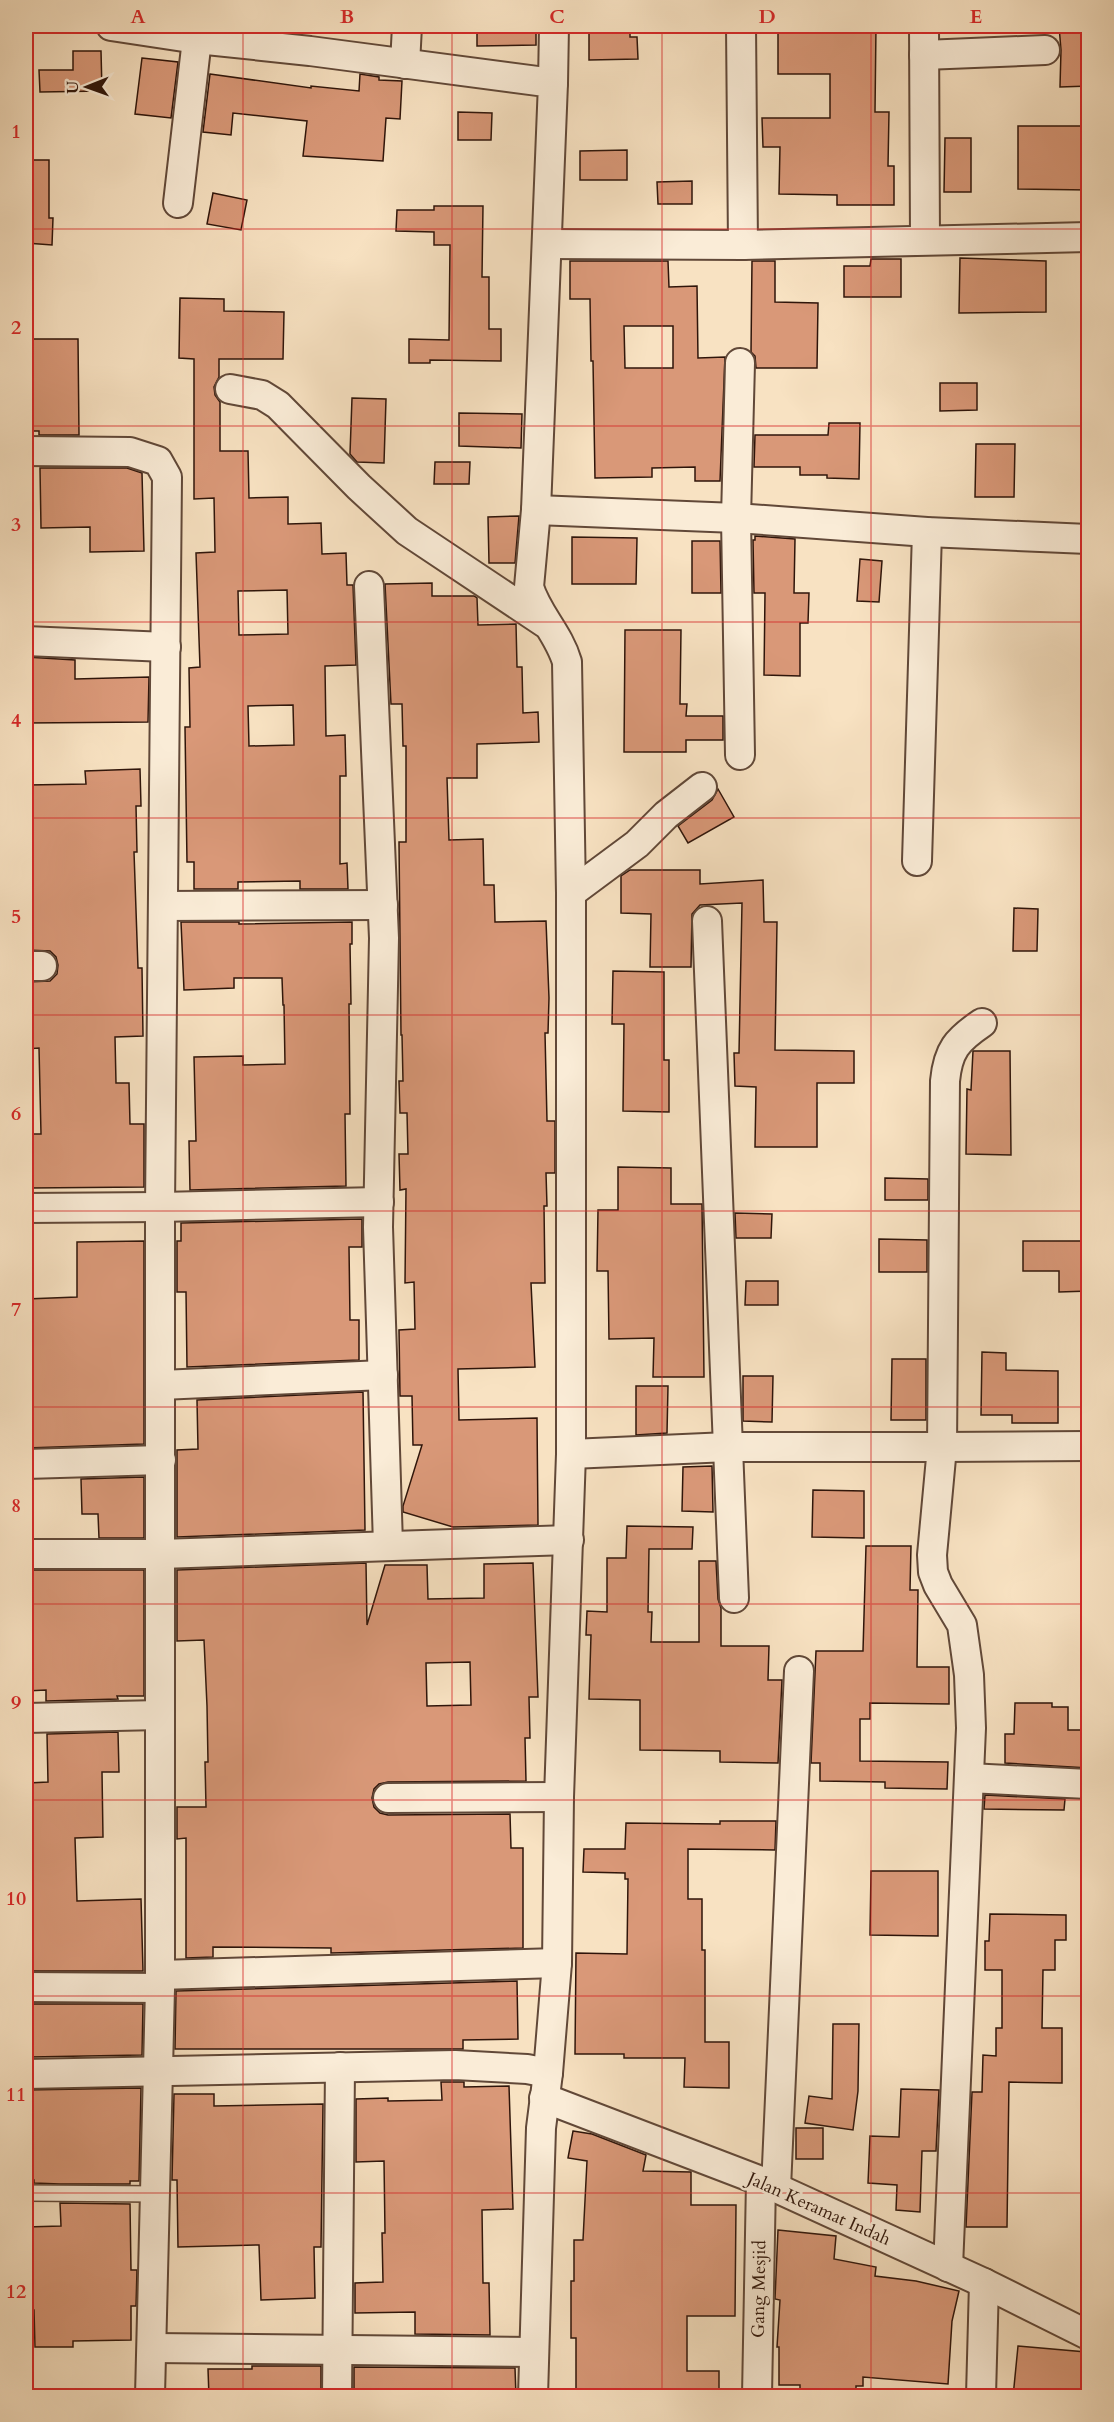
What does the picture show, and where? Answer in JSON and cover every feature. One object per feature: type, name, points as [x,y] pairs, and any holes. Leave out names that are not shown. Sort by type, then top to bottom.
[{"type":"street","points":[[111,26],[553,83]]},
{"type":"street","points":[[405,64],[407,26]]},
{"type":"street","points":[[533,2397],[541,2128],[557,1963],[559,1797],[571,1454],[571,893],[567,662],[562,647],[532,598],[529,587],[536,510],[554,26]]},
{"type":"street","points":[[741,26],[743,245]]},
{"type":"street","points":[[924,26],[925,240]]},
{"type":"street","points":[[178,203],[186,34]]},
{"type":"street","points":[[924,55],[1046,50]]},
{"type":"street","points":[[547,244],[743,245],[1089,237]]},
{"type":"street","points":[[740,363],[736,518],[740,755]]},
{"type":"street","points":[[230,388],[262,395],[278,405],[359,487],[407,531],[547,624]]},
{"type":"street","points":[[26,450],[130,452],[158,461],[165,469],[167,477],[160,1207],[160,1982],[153,2348],[150,2397]]},
{"type":"street","points":[[536,510],[736,518],[927,532],[1089,539]]},
{"type":"street","points":[[917,861],[927,532]]},
{"type":"street","points":[[369,586],[384,938],[379,1202],[388,1545]]},
{"type":"street","points":[[26,641],[166,647]]},
{"type":"street","points":[[571,893],[637,844],[666,815],[702,787]]},
{"type":"street","points":[[164,906],[382,905]]},
{"type":"street","points":[[706,921],[734,1598]]},
{"type":"street","points":[[948,2267],[971,1728],[969,1676],[962,1625],[938,1585],[933,1572],[932,1556],[942,1448],[947,1060],[962,1037],[982,1023]]},
{"type":"street","points":[[26,1208],[379,1202]]},
{"type":"street","points":[[161,1385],[383,1375]]},
{"type":"street","points":[[571,1454],[728,1447],[1089,1446]]},
{"type":"street","points":[[26,1464],[161,1460]]},
{"type":"street","points":[[26,1554],[161,1554],[569,1540]]},
{"type":"street","name":"Gang Mesjid","points":[[757,2397],[799,1671]]},
{"type":"street","points":[[26,1718],[160,1715]]},
{"type":"street","points":[[969,1778],[1089,1784]]},
{"type":"street","points":[[388,1798],[559,1797]]},
{"type":"street","points":[[26,1987],[557,1963]]},
{"type":"street","name":"Jalan Keramat Indah","points":[[26,2074],[455,2065],[527,2069],[546,2085],[769,2184],[984,2283],[1089,2335]]},
{"type":"street","points":[[337,2397],[340,2067]]},
{"type":"street","points":[[981,2397],[984,2283]]},
{"type":"street","points":[[153,2348],[534,2352]]},
{"type":"lane","points":[[26,2193],[156,2194]]},
{"type":"building","points":[[477,26],[536,26],[536,45],[477,46]]},
{"type":"building","points":[[589,26],[630,26],[630,37],[637,37],[638,59],[589,60]]},
{"type":"building","points":[[778,26],[876,26],[875,112],[889,112],[888,166],[894,166],[894,205],[837,205],[837,195],[779,194],[780,147],[763,147],[762,118],[830,118],[830,74],[778,74]]},
{"type":"building","points":[[1059,26],[1089,26],[1089,86],[1060,87]]},
{"type":"building","points":[[73,51],[101,51],[102,91],[40,92],[39,70],[73,70]]},
{"type":"building","points":[[142,58],[178,62],[171,118],[135,114]]},
{"type":"building","points":[[210,74],[311,88],[311,86],[359,91],[360,74],[379,77],[379,80],[402,81],[400,119],[386,118],[383,161],[303,156],[307,121],[233,113],[231,135],[203,132]]},
{"type":"building","points":[[458,112],[492,113],[491,140],[458,140]]},
{"type":"building","points":[[1018,126],[1089,126],[1089,190],[1018,189]]},
{"type":"building","points":[[945,138],[971,138],[971,192],[944,192]]},
{"type":"building","points":[[627,150],[627,180],[580,180],[580,151]]},
{"type":"building","points":[[26,160],[49,160],[49,218],[53,218],[52,245],[26,243]]},
{"type":"building","points":[[692,181],[692,204],[658,204],[657,182]]},
{"type":"building","points":[[213,193],[247,200],[241,230],[207,224]]},
{"type":"building","points":[[434,206],[483,206],[482,277],[489,277],[489,329],[501,329],[501,361],[430,360],[430,363],[409,363],[409,339],[449,340],[450,245],[434,245],[434,232],[396,231],[397,210],[434,210]]},
{"type":"building","points":[[960,258],[1046,261],[1046,312],[959,313]]},
{"type":"building","points":[[871,259],[901,259],[901,297],[844,297],[844,266],[870,266]]},
{"type":"building","points":[[570,261],[668,261],[669,287],[697,286],[698,358],[725,357],[720,481],[695,481],[695,467],[652,468],[652,477],[595,478],[590,299],[570,299]],"holes":[[[624,326],[673,326],[673,368],[625,368]]]},
{"type":"building","points":[[752,261],[775,261],[775,302],[818,303],[817,368],[756,368],[755,356],[751,352]]},
{"type":"building","points":[[180,298],[224,299],[224,311],[284,312],[283,359],[219,359],[219,377],[214,387],[215,395],[220,402],[220,451],[248,451],[249,498],[288,497],[288,524],[321,523],[322,554],[346,553],[347,585],[353,585],[356,665],[325,666],[326,736],[345,735],[346,776],[340,776],[340,864],[347,863],[348,889],[300,889],[300,881],[238,882],[238,889],[194,889],[194,862],[187,862],[185,727],[190,727],[189,668],[200,667],[196,553],[215,552],[214,498],[194,499],[194,359],[179,358]],"holes":[[[287,590],[288,634],[239,635],[238,591]],[[293,705],[294,745],[249,746],[248,706]]]},
{"type":"building","points":[[26,339],[78,339],[79,435],[39,435],[39,431],[26,431]]},
{"type":"building","points":[[940,383],[977,383],[977,410],[940,411]]},
{"type":"building","points":[[352,398],[386,399],[384,463],[357,462],[350,454]]},
{"type":"building","points":[[459,413],[522,414],[521,448],[459,446]]},
{"type":"building","points":[[829,423],[860,423],[859,479],[827,478],[827,475],[800,475],[800,467],[754,467],[755,435],[828,435]]},
{"type":"building","points":[[976,444],[1015,444],[1014,497],[975,497]]},
{"type":"building","points":[[435,462],[470,462],[469,484],[434,484]]},
{"type":"building","points":[[40,468],[127,468],[142,473],[144,551],[90,552],[90,527],[41,528]]},
{"type":"building","points":[[519,516],[515,563],[489,563],[488,517]]},
{"type":"building","points":[[755,536],[795,539],[794,593],[809,593],[808,623],[800,623],[800,676],[764,675],[765,593],[754,593],[753,540]]},
{"type":"building","points":[[572,537],[637,538],[636,584],[572,584]]},
{"type":"building","points":[[692,541],[720,541],[721,593],[692,593]]},
{"type":"building","points":[[860,559],[882,561],[879,602],[857,601]]},
{"type":"building","points":[[432,583],[432,596],[474,596],[477,598],[478,625],[516,624],[517,667],[522,667],[523,713],[538,712],[539,742],[477,744],[477,778],[447,778],[449,840],[483,839],[484,885],[494,885],[495,922],[546,921],[549,998],[548,1033],[545,1033],[547,1121],[555,1121],[555,1173],[546,1173],[545,1283],[531,1283],[535,1367],[458,1369],[459,1420],[537,1418],[538,1525],[453,1527],[403,1512],[422,1445],[413,1445],[412,1396],[400,1396],[399,1330],[415,1329],[414,1282],[405,1283],[406,1189],[400,1190],[399,1154],[408,1154],[407,1113],[400,1113],[399,1081],[403,1081],[399,842],[406,842],[406,746],[403,746],[402,704],[391,704],[385,584]]},
{"type":"building","points":[[625,630],[681,630],[680,704],[687,704],[686,716],[723,716],[723,740],[686,740],[686,752],[624,752]]},
{"type":"building","points":[[26,657],[75,660],[75,679],[149,677],[148,722],[26,723]]},
{"type":"building","points":[[140,769],[141,806],[136,806],[137,852],[134,852],[138,968],[142,968],[143,1036],[115,1037],[116,1083],[129,1083],[130,1124],[144,1124],[144,1187],[29,1188],[28,1134],[41,1134],[39,1048],[26,1049],[26,982],[50,981],[57,974],[58,965],[56,957],[50,951],[26,950],[28,785],[86,784],[85,771]]},
{"type":"building","points":[[718,789],[734,817],[688,843],[678,826],[712,800]]},
{"type":"building","points":[[630,870],[700,870],[700,884],[763,880],[764,922],[777,922],[775,1050],[854,1051],[854,1083],[817,1083],[817,1147],[755,1147],[756,1087],[735,1086],[734,1053],[739,1053],[742,903],[700,905],[692,914],[691,967],[650,967],[651,914],[621,913],[621,876]]},
{"type":"building","points":[[1014,908],[1038,909],[1037,951],[1013,951]]},
{"type":"building","points":[[181,922],[239,922],[239,924],[352,922],[351,1004],[349,1004],[350,1114],[345,1114],[346,1186],[190,1190],[189,1141],[196,1141],[194,1057],[243,1056],[243,1065],[285,1064],[284,1005],[282,978],[234,978],[234,988],[184,990]]},
{"type":"building","points":[[613,971],[664,972],[664,1060],[669,1060],[669,1112],[623,1111],[624,1024],[612,1024]]},
{"type":"building","points":[[973,1051],[1010,1051],[1011,1155],[966,1154],[967,1089],[971,1090]]},
{"type":"building","points":[[618,1167],[671,1168],[671,1204],[702,1204],[704,1377],[653,1377],[654,1338],[609,1339],[608,1271],[597,1271],[598,1210],[618,1210]]},
{"type":"building","points":[[885,1178],[928,1179],[928,1200],[885,1200]]},
{"type":"building","points":[[735,1213],[772,1214],[771,1238],[736,1238]]},
{"type":"building","points":[[362,1219],[362,1247],[349,1247],[350,1320],[359,1320],[359,1360],[187,1367],[186,1292],[177,1292],[177,1241],[181,1241],[181,1223]]},
{"type":"building","points":[[879,1239],[927,1240],[927,1272],[879,1272]]},
{"type":"building","points":[[144,1241],[144,1444],[26,1448],[26,1299],[77,1297],[77,1242]]},
{"type":"building","points":[[1023,1241],[1089,1241],[1089,1291],[1059,1292],[1059,1271],[1023,1271]]},
{"type":"building","points":[[746,1281],[778,1281],[778,1305],[745,1305]]},
{"type":"building","points":[[982,1352],[1006,1353],[1006,1370],[1058,1371],[1058,1423],[1012,1423],[1012,1415],[981,1415]]},
{"type":"building","points":[[892,1359],[926,1359],[926,1420],[891,1420]]},
{"type":"building","points":[[743,1376],[773,1376],[772,1422],[743,1421]]},
{"type":"building","points":[[636,1386],[668,1386],[667,1433],[636,1435]]},
{"type":"building","points":[[363,1392],[365,1530],[177,1537],[177,1450],[198,1449],[197,1400]]},
{"type":"building","points":[[712,1466],[713,1512],[682,1511],[683,1467]]},
{"type":"building","points":[[144,1477],[144,1538],[99,1538],[98,1514],[82,1514],[81,1479]]},
{"type":"building","points":[[813,1490],[864,1491],[864,1538],[812,1537]]},
{"type":"building","points":[[627,1526],[693,1527],[692,1549],[649,1549],[648,1612],[652,1612],[651,1642],[699,1642],[699,1561],[716,1561],[718,1599],[721,1608],[721,1646],[769,1646],[768,1680],[782,1680],[778,1763],[720,1762],[720,1751],[640,1750],[640,1700],[589,1699],[591,1635],[586,1635],[587,1611],[607,1612],[607,1558],[626,1558]]},
{"type":"building","points":[[866,1546],[911,1546],[910,1590],[918,1590],[917,1667],[949,1667],[949,1704],[870,1703],[870,1719],[860,1719],[860,1761],[948,1762],[947,1789],[885,1788],[885,1782],[820,1781],[820,1763],[811,1763],[816,1651],[863,1651]]},
{"type":"building","points":[[366,1563],[367,1625],[385,1565],[427,1565],[428,1599],[484,1598],[484,1564],[533,1563],[538,1697],[529,1697],[530,1738],[525,1738],[526,1781],[388,1782],[379,1784],[374,1789],[372,1798],[374,1807],[380,1813],[388,1815],[510,1814],[511,1848],[523,1848],[523,1948],[331,1953],[331,1948],[213,1947],[213,1957],[186,1958],[186,1838],[177,1839],[177,1807],[206,1807],[207,1706],[204,1640],[177,1641],[177,1570]],"holes":[[[470,1662],[471,1705],[427,1706],[426,1663]]]},
{"type":"building","points":[[26,1570],[144,1570],[144,1696],[46,1701],[46,1690],[26,1691],[26,1646],[28,1646]]},
{"type":"building","points":[[1015,1703],[1052,1703],[1052,1707],[1068,1707],[1068,1730],[1089,1730],[1089,1768],[1005,1763],[1005,1734],[1014,1734]]},
{"type":"building","points":[[118,1732],[119,1772],[102,1772],[103,1837],[75,1838],[77,1901],[141,1899],[143,1971],[28,1971],[26,1969],[26,1853],[30,1853],[28,1783],[48,1782],[47,1734]]},
{"type":"building","points":[[985,1795],[1065,1799],[1064,1810],[984,1809]]},
{"type":"building","points":[[720,1821],[776,1821],[775,1850],[688,1849],[688,1899],[702,1899],[702,1950],[705,1950],[705,2042],[729,2042],[729,2088],[684,2087],[685,2058],[624,2058],[624,2054],[575,2054],[576,1953],[627,1954],[628,1879],[625,1879],[625,1873],[583,1872],[584,1849],[625,1849],[626,1823],[720,1824]]},
{"type":"building","points":[[871,1871],[938,1871],[938,1936],[870,1935]]},
{"type":"building","points":[[990,1914],[1066,1915],[1066,1940],[1055,1940],[1055,1970],[1043,1970],[1042,2028],[1062,2028],[1062,2083],[1009,2082],[1007,2227],[966,2227],[972,2092],[982,2092],[983,2055],[996,2056],[996,2028],[1002,2028],[1002,1970],[985,1970],[985,1941],[989,1941]]},
{"type":"building","points":[[517,1981],[518,2039],[463,2040],[463,2049],[175,2049],[176,1991]]},
{"type":"building","points":[[29,2004],[143,2004],[142,2055],[30,2057]]},
{"type":"building","points":[[833,2024],[859,2024],[858,2091],[853,2130],[805,2123],[809,2096],[832,2099]]},
{"type":"building","points":[[441,2082],[464,2082],[464,2087],[509,2086],[513,2209],[482,2210],[483,2283],[489,2283],[490,2335],[415,2334],[415,2312],[355,2313],[355,2283],[383,2282],[382,2233],[385,2233],[384,2161],[356,2162],[356,2099],[442,2100]]},
{"type":"building","points":[[141,2088],[139,2181],[130,2181],[130,2184],[60,2184],[34,2183],[34,2180],[26,2180],[26,2090]]},
{"type":"building","points":[[901,2089],[939,2090],[936,2151],[922,2151],[920,2212],[896,2210],[897,2185],[868,2183],[870,2136],[899,2137]]},
{"type":"building","points":[[174,2094],[214,2094],[214,2106],[323,2104],[321,2247],[314,2247],[315,2298],[261,2300],[259,2245],[178,2247],[177,2180],[172,2180]]},
{"type":"building","points":[[796,2128],[823,2128],[823,2159],[796,2159]]},
{"type":"building","points":[[573,2131],[592,2134],[646,2155],[643,2171],[691,2172],[691,2205],[736,2205],[735,2316],[687,2316],[687,2371],[719,2371],[719,2397],[660,2397],[660,2393],[576,2393],[576,2338],[571,2338],[571,2281],[574,2281],[574,2240],[583,2240],[587,2161],[568,2158]]},
{"type":"building","points":[[60,2203],[130,2204],[131,2270],[137,2270],[136,2306],[131,2306],[131,2340],[73,2341],[73,2347],[35,2347],[34,2310],[26,2310],[26,2227],[61,2226]]},
{"type":"building","points":[[778,2230],[836,2236],[834,2259],[876,2267],[875,2276],[916,2281],[959,2291],[952,2321],[948,2384],[863,2377],[863,2386],[856,2386],[856,2397],[800,2397],[800,2385],[779,2385],[779,2347],[777,2347],[780,2300],[775,2299]]},
{"type":"building","points":[[1018,2346],[1086,2352],[1083,2397],[1013,2397]]},
{"type":"building","points":[[252,2366],[321,2366],[321,2394],[209,2397],[208,2369],[252,2369]]},
{"type":"building","points":[[354,2367],[515,2368],[516,2397],[366,2397],[366,2393],[354,2394]]}]
